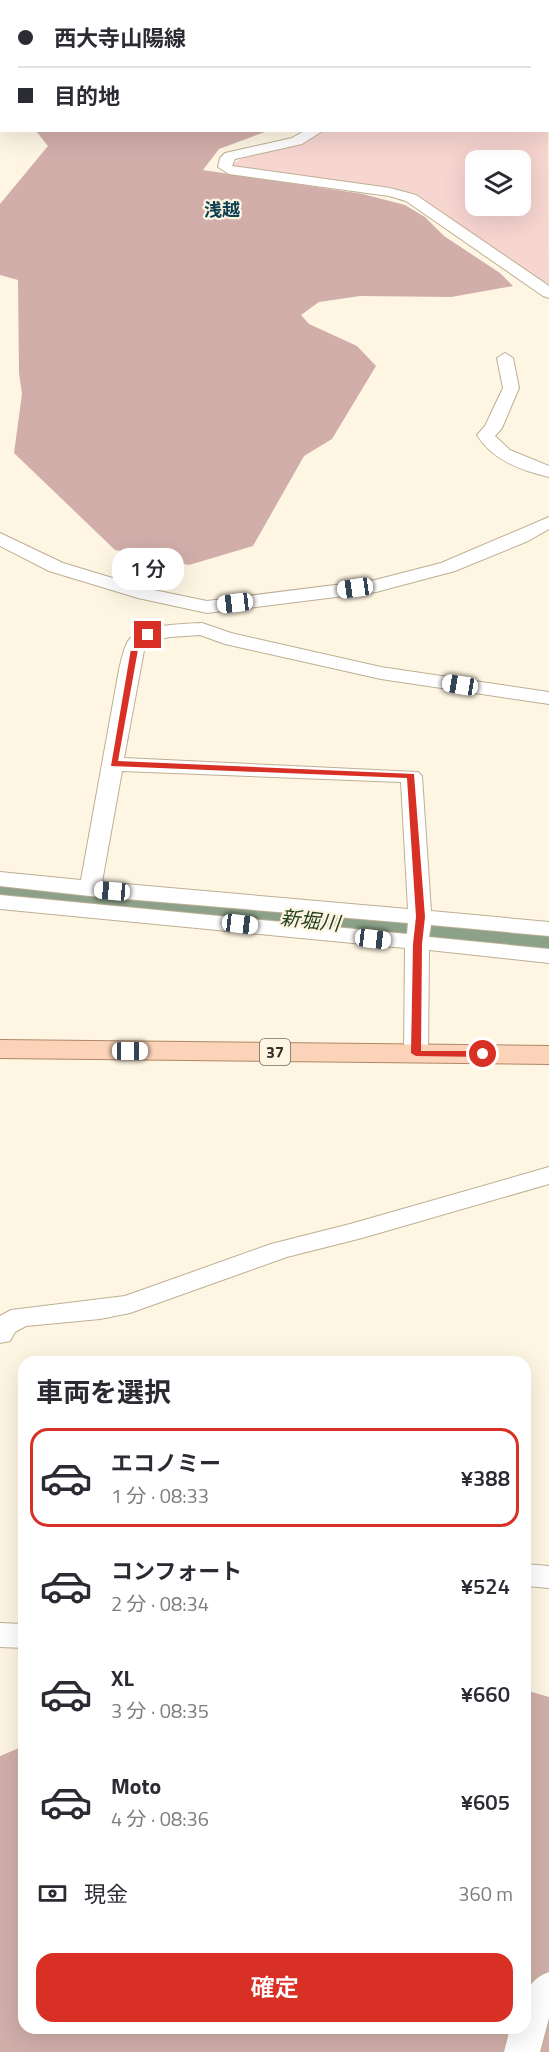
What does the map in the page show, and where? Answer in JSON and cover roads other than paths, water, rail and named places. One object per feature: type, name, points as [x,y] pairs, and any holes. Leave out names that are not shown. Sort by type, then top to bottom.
[{"type":"main road","name":"37","points":[[0,1049],[549,1055]]},
{"type":"street","points":[[313,132],[297,141],[230,156],[227,158],[225,167],[229,170],[390,192],[411,198],[549,293]]},
{"type":"street","points":[[504,358],[511,388],[493,428],[486,435],[488,441],[517,461],[549,472]]},
{"type":"street","points":[[0,539],[56,567],[146,594],[207,607],[376,586],[448,567],[521,537],[549,522]]},
{"type":"street","points":[[202,629],[198,621],[199,616],[207,607]]},
{"type":"street","points":[[90,889],[136,643],[148,635],[202,629],[225,638],[381,673],[549,698]]},
{"type":"street","points":[[114,764],[411,776],[419,930],[416,1053]]},
{"type":"street","points":[[0,879],[90,889],[242,913]]},
{"type":"street","points":[[0,902],[242,913],[419,930],[549,956]]},
{"type":"street","points":[[419,930],[549,929]]},
{"type":"street","points":[[0,1334],[4,1326],[21,1317],[100,1310],[130,1304],[280,1250],[353,1232],[549,1174]]},
{"type":"street","points":[[531,1576],[549,1577]]},
{"type":"street","points":[[0,1635],[18,1636]]},
{"type":"street","points":[[531,2016],[549,1987]]},
{"type":"street","points":[[522,2052],[526,2034]]},
{"type":"waterway","name":"新堀川","points":[[0,890],[549,943]]},
{"type":"district","name":"浅越","points":[[222,209]]}]
